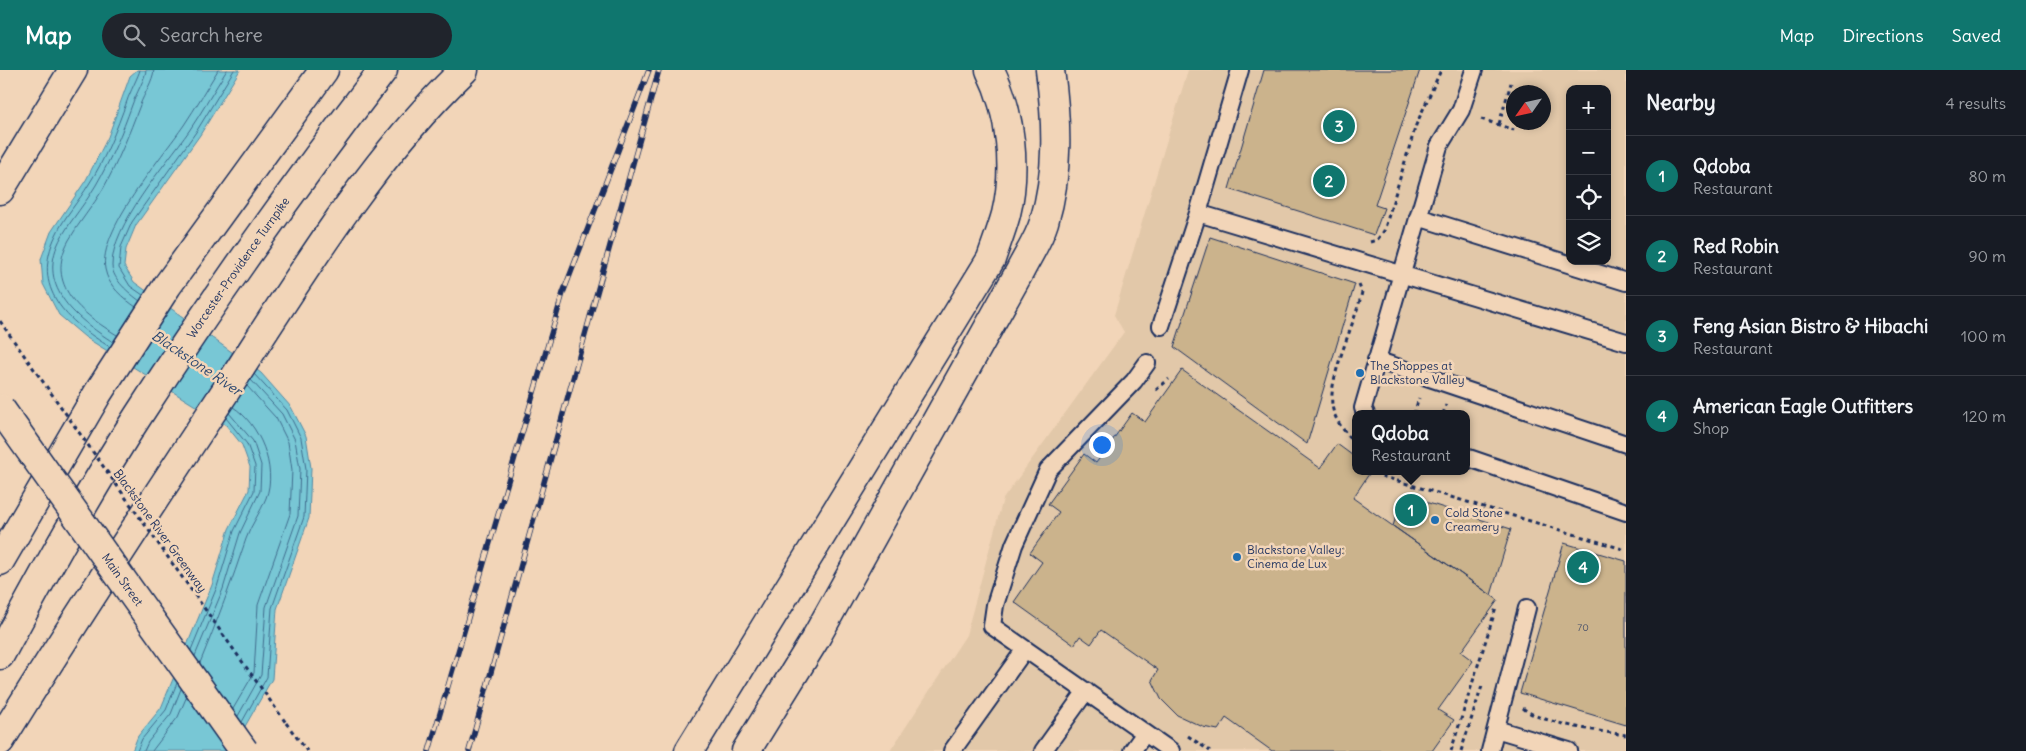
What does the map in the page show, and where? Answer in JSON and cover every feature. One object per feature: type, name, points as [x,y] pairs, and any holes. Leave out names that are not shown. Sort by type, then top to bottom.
[{"type":"main road","points":[[0,190],[73,70]]},
{"type":"main road","points":[[0,561],[98,393],[167,286],[324,70]]},
{"type":"main road","name":"Worcester-Providence Turnpike","points":[[0,655],[62,542],[138,417],[208,312],[320,153],[383,70]]},
{"type":"main road","points":[[0,741],[53,654],[257,341],[357,195],[405,135],[464,70]]},
{"type":"main road","points":[[689,751],[991,259],[1006,214],[1011,172],[1008,127],[999,87],[990,70]]},
{"type":"main road","points":[[746,751],[819,633],[1020,270],[1043,224],[1055,176],[1056,112],[1050,70]]},
{"type":"main road","name":"Main Street","points":[[0,408],[244,751]]},
{"type":"lane","points":[[1161,326],[1198,213],[1240,70]]},
{"type":"lane","points":[[1364,410],[1400,274],[1439,146],[1461,110],[1474,70]]},
{"type":"lane","points":[[1198,213],[1626,342]]},
{"type":"lane","points":[[1418,217],[1626,282]]},
{"type":"lane","points":[[1376,360],[1626,444]]},
{"type":"lane","points":[[1147,363],[1134,381],[1048,470],[1024,520],[1003,578],[995,605],[992,626],[1172,751]]},
{"type":"lane","points":[[1470,458],[1626,512]]},
{"type":"lane","points":[[1490,751],[1528,608]]},
{"type":"lane","points":[[952,751],[1025,649]]},
{"type":"lane","points":[[1043,751],[1086,691]]},
{"type":"lane","points":[[1496,729],[1547,748],[1569,751]]},
{"type":"lane","points":[[1132,751],[1145,733]]},
{"type":"path","points":[[1361,241],[1377,240],[1384,231],[1416,125],[1441,70]]},
{"type":"path","points":[[1499,124],[1511,82]]},
{"type":"path","points":[[1474,116],[1506,127]]},
{"type":"path","points":[[1352,440],[1343,431],[1332,406],[1333,384],[1362,292],[1358,281]]},
{"type":"path","name":"Blackstone River Greenway","points":[[0,321],[307,751]]},
{"type":"path","points":[[1154,392],[1169,379]]},
{"type":"path","points":[[1378,475],[1626,550]]},
{"type":"path","points":[[1451,751],[1496,608]]},
{"type":"path","points":[[1461,751],[1486,675]]},
{"type":"path","points":[[1521,704],[1525,710],[1535,715],[1585,729],[1626,735]]},
{"type":"path","points":[[1183,732],[1210,751]]},
{"type":"shaded area","name":"The Shoppes at Blackstone Valley","points":[[1188,70],[1626,70],[1626,751],[890,751],[966,635],[1003,499],[1124,332],[1114,315]]},
{"type":"water","name":"Blackstone River","points":[[137,70],[240,70],[200,135],[136,225],[126,249],[124,266],[134,282],[261,373],[291,407],[306,436],[311,468],[309,518],[277,609],[272,679],[231,751],[132,751],[138,736],[161,708],[212,585],[229,529],[249,490],[250,467],[242,445],[226,425],[85,337],[59,315],[43,284],[41,259],[51,232],[86,180],[108,137],[130,76]]},
{"type":"building","points":[[1264,70],[1420,70],[1375,205],[1384,208],[1374,235],[1229,189]]},
{"type":"building","points":[[1210,237],[1355,284],[1307,444],[1174,347]]},
{"type":"building","name":"Blackstone Valley: Cinema de Lux","points":[[1182,370],[1320,468],[1337,444],[1352,455],[1352,475],[1368,475],[1353,498],[1498,600],[1461,652],[1473,661],[1438,710],[1454,720],[1432,751],[1272,751],[1226,718],[1218,730],[1203,727],[1177,715],[1161,699],[1152,680],[1158,670],[1101,630],[1091,644],[1080,636],[1074,645],[1014,602],[1042,562],[1030,553],[1059,512],[1048,504],[1084,454],[1096,463],[1132,413],[1145,422]]},
{"type":"building","points":[[1403,495],[1511,529],[1491,595],[1393,526]]},
{"type":"building","points":[[1564,543],[1626,561],[1626,725],[1520,693]]},
{"type":"railway","points":[[429,751],[563,293],[649,70]]},
{"type":"railway","points":[[469,751],[659,70]]},
{"type":"place","name":"Feng Asian Bistro & Hibachi","points":[[1339,126]]},
{"type":"place","name":"Red Robin","points":[[1329,181]]},
{"type":"place","name":"The Shoppes at Blackstone Valley","points":[[1360,373]]},
{"type":"place","name":"Qdoba","points":[[1411,510]]},
{"type":"place","name":"Cold Stone Creamery","points":[[1435,520]]},
{"type":"place","name":"Blackstone Valley: Cinema de Lux","points":[[1237,557]]},
{"type":"place","name":"American Eagle Outfitters","points":[[1583,567]]}]
